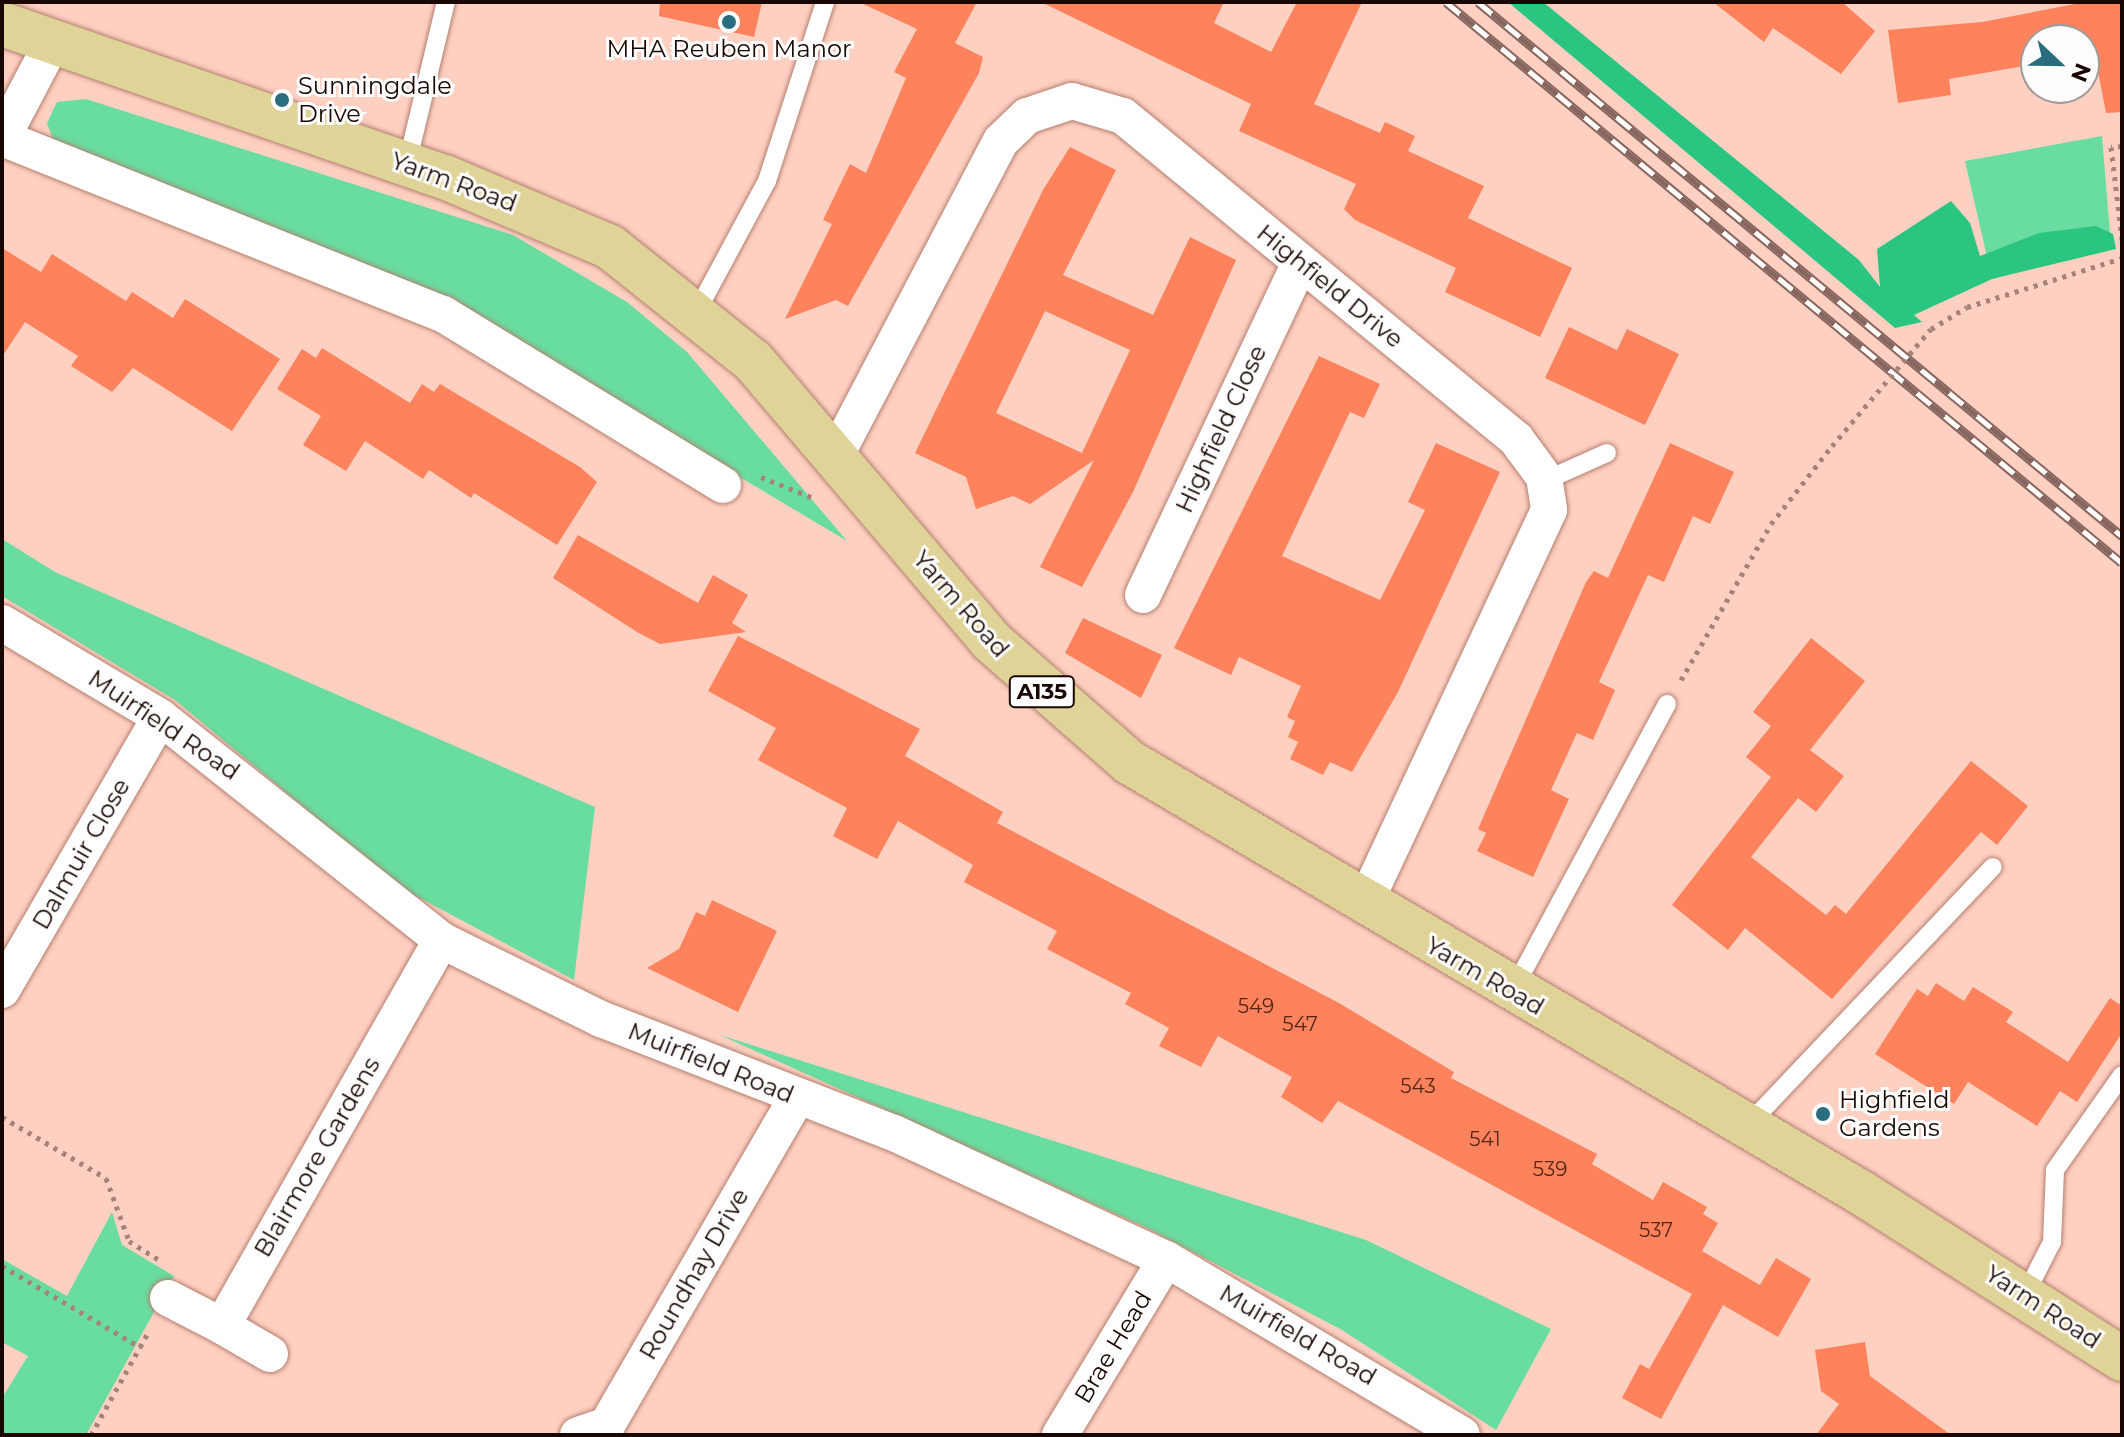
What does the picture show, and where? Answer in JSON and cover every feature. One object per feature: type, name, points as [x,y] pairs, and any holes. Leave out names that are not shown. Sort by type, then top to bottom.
[{"type":"main road","name":"Yarm Road","points":[[2,24],[51,45],[407,164],[586,234],[698,309],[837,453],[991,641],[1088,731],[1364,905],[2026,1293],[2122,1359]]},
{"type":"street","points":[[51,45],[2,138],[443,314],[723,485]]},
{"type":"street","name":"Highfield Drive","points":[[837,453],[983,169],[1001,141],[1037,111],[1072,101],[1123,116],[1516,439],[1544,481]]},
{"type":"street","name":"Highfield Close","points":[[1143,595],[1300,263]]},
{"type":"street","points":[[1364,905],[1537,540],[1549,510],[1544,481]]},
{"type":"street","name":"Muirfield Road","points":[[2,623],[160,717],[441,940],[601,1019],[894,1133],[1166,1259],[1462,1435]]},
{"type":"street","name":"Dalmuir Close","points":[[2,990],[160,717]]},
{"type":"street","name":"Blairmore Gardens","points":[[222,1326],[441,940]]},
{"type":"street","name":"Roundhay Drive","points":[[582,1435],[607,1425],[797,1097]]},
{"type":"street","name":"Brae Head","points":[[1060,1435],[1166,1259]]},
{"type":"street","points":[[168,1298],[270,1354]]},
{"type":"lane","points":[[407,164],[446,2]]},
{"type":"lane","points":[[698,309],[767,181],[825,2]]},
{"type":"lane","points":[[1544,481],[1607,453]]},
{"type":"lane","points":[[1512,992],[1667,704]]},
{"type":"lane","points":[[1746,1127],[1993,867]]},
{"type":"lane","points":[[2026,1293],[2052,1242],[2055,1170],[2122,1075]]},
{"type":"path","points":[[2122,146],[2111,147],[2122,239]]},
{"type":"path","points":[[1667,704],[1771,524],[1931,329],[1967,307],[2122,258]]},
{"type":"path","points":[[723,485],[735,467],[825,503],[874,501]]},
{"type":"path","points":[[2,1117],[106,1178],[129,1241],[180,1274],[91,1435]]},
{"type":"path","points":[[2,1266],[140,1347]]},
{"type":"green space","points":[[1508,2],[1543,2],[1859,260],[1880,287],[1877,249],[1951,201],[1970,223],[1980,256],[2039,233],[2096,226],[2113,234],[2116,249],[1992,279],[1914,315],[1922,322],[1895,328]]},
{"type":"green space","points":[[86,99],[513,235],[627,302],[687,352],[847,541],[424,289],[54,142],[47,123],[57,102]]},
{"type":"green space","points":[[2102,136],[2111,245],[1992,279],[1965,161]]},
{"type":"green space","points":[[2,539],[55,572],[595,807],[574,980],[401,888],[175,700],[2,596]]},
{"type":"green space","points":[[720,1035],[1366,1240],[1551,1329],[1496,1430],[1342,1330],[1147,1228]]},
{"type":"green space","points":[[112,1212],[122,1245],[174,1276],[86,1435],[2,1435],[2,1398],[28,1356],[2,1342],[2,1259],[67,1296]]},
{"type":"building","name":"MHA Reuben Manor","points":[[660,2],[762,2],[754,37],[659,16]]},
{"type":"building","points":[[859,2],[977,2],[955,43],[983,57],[979,73],[848,306],[836,300],[785,319],[832,224],[823,220],[850,164],[866,173],[906,78],[894,72],[917,29]]},
{"type":"building","points":[[1041,2],[1224,2],[1214,23],[1271,52],[1297,2],[1362,2],[1314,104],[1380,133],[1385,122],[1415,136],[1408,151],[1484,186],[1468,218],[1572,268],[1540,337],[1445,292],[1456,268],[1355,220],[1344,209],[1356,184],[1239,131],[1251,104]]},
{"type":"building","points":[[1713,2],[1842,2],[1875,31],[1841,74],[1773,28],[1764,42]]},
{"type":"building","points":[[2085,2],[2122,2],[2122,112],[2106,113],[2100,82],[2100,24],[2020,24],[2020,67],[1949,79],[1951,95],[1898,103],[1888,30],[1982,22]]},
{"type":"building","points":[[1070,147],[1116,170],[1063,275],[1153,315],[1190,237],[1236,260],[1133,492],[1082,587],[1040,567],[1094,460],[1030,504],[1013,496],[976,509],[966,477],[915,453],[1043,190]],"holes":[[[1045,311],[1130,350],[1082,453],[996,413]]]},
{"type":"building","points":[[2,248],[41,272],[52,254],[126,301],[132,292],[173,318],[185,299],[280,359],[232,431],[133,368],[112,392],[71,366],[78,356],[25,322],[2,357]]},
{"type":"building","points":[[1569,327],[1617,350],[1627,329],[1679,354],[1645,425],[1545,378]]},
{"type":"building","points":[[322,348],[410,403],[422,384],[434,392],[440,384],[580,467],[597,482],[557,545],[474,493],[471,498],[429,470],[423,479],[365,441],[346,471],[303,445],[321,416],[277,389],[302,349],[316,358]]},
{"type":"building","points":[[1319,356],[1380,384],[1364,418],[1350,412],[1282,556],[1380,600],[1425,510],[1408,502],[1436,443],[1500,472],[1398,692],[1352,772],[1330,762],[1323,775],[1290,759],[1298,742],[1288,737],[1295,721],[1287,717],[1301,686],[1239,657],[1231,675],[1174,648]]},
{"type":"building","points":[[1670,443],[1734,472],[1710,524],[1693,516],[1664,582],[1648,575],[1599,682],[1615,690],[1593,740],[1577,733],[1551,790],[1569,799],[1533,877],[1477,851],[1486,833],[1478,829],[1586,582],[1594,571],[1608,578]]},
{"type":"building","points":[[578,535],[698,603],[713,575],[748,595],[732,623],[746,632],[660,644],[637,632],[553,578]]},
{"type":"building","points":[[1083,618],[1162,655],[1141,698],[1065,653]]},
{"type":"building","points":[[738,636],[920,729],[905,756],[1003,812],[997,823],[1339,1003],[1454,1072],[1451,1078],[1597,1154],[1592,1164],[1653,1200],[1663,1182],[1707,1207],[1703,1214],[1718,1223],[1702,1251],[1760,1285],[1776,1258],[1811,1279],[1778,1337],[1723,1305],[1661,1419],[1622,1398],[1640,1364],[1649,1369],[1692,1294],[1338,1101],[1322,1123],[1281,1097],[1292,1077],[1218,1036],[1201,1067],[1159,1046],[1169,1028],[1125,1004],[1131,993],[1047,949],[1057,931],[964,882],[973,865],[898,821],[877,859],[833,836],[847,808],[758,760],[776,728],[708,691]]},
{"type":"building","points":[[1811,638],[1865,681],[1810,750],[1844,776],[1816,812],[1798,798],[1751,857],[1826,915],[1835,905],[1846,914],[1971,761],[2028,806],[1997,845],[1981,832],[1832,999],[1745,928],[1728,950],[1672,905],[1771,777],[1746,757],[1771,726],[1753,712]]},
{"type":"building","points":[[712,900],[777,931],[738,1012],[647,968],[679,949],[696,912],[705,916]]},
{"type":"building","points":[[1936,983],[1964,1001],[1973,987],[2013,1012],[2006,1022],[2068,1062],[2110,998],[2122,1006],[2122,1033],[2077,1102],[2060,1091],[2037,1126],[1968,1082],[1954,1104],[1875,1054],[1917,989],[1928,996]]},
{"type":"building","points":[[1865,1342],[1870,1376],[1951,1435],[1816,1435],[1839,1404],[1821,1391],[1815,1350]]},
{"type":"railway","points":[[1446,2],[2122,563]]},
{"type":"railway","points":[[1478,2],[2122,536]]},
{"type":"place","name":"MHA Reuben Manor","points":[[729,22]]},
{"type":"place","name":"Sunningdale Drive","points":[[282,100]]},
{"type":"place","name":"Highfield Gardens","points":[[1823,1114]]}]
